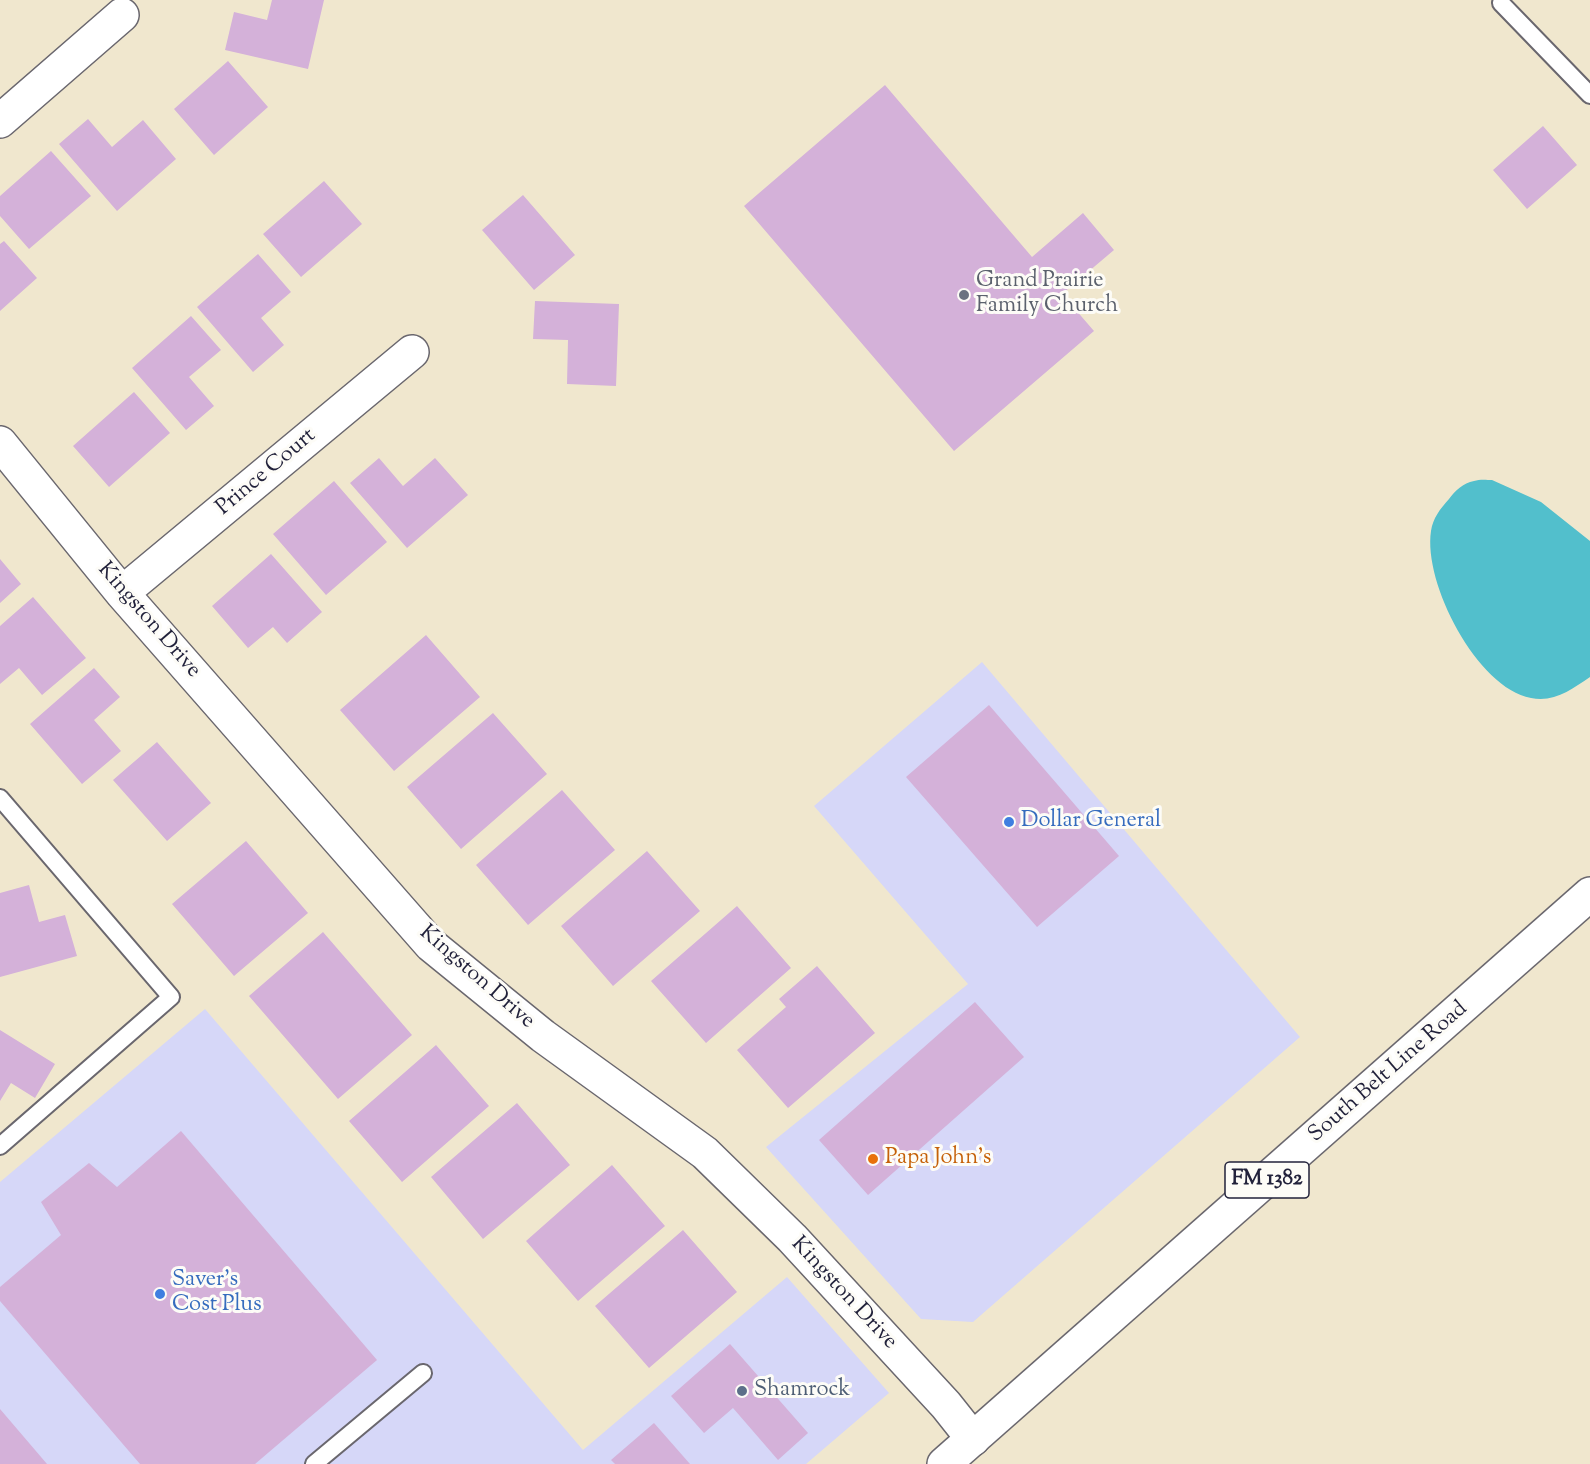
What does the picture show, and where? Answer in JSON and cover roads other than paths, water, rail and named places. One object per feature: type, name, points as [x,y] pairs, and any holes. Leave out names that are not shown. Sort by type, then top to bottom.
[{"type":"street","points":[[0,121],[122,15]]},
{"type":"street","name":"Prince Court","points":[[122,593],[412,352]]},
{"type":"street","name":"Kingston Drive","points":[[0,443],[122,593],[431,945],[543,1036],[705,1153],[792,1238],[946,1405],[973,1439]]},
{"type":"street","name":"South Belt Line Road","points":[[944,1464],[1590,894]]},
{"type":"lane","points":[[1501,3],[1590,95]]},
{"type":"lane","points":[[0,798],[171,997],[0,1146]]},
{"type":"lane","points":[[314,1464],[423,1373]]},
{"type":"water","points":[[1476,480],[1492,480],[1541,502],[1590,541],[1590,677],[1555,697],[1531,698],[1511,690],[1491,675],[1458,630],[1445,604],[1436,578],[1431,553],[1431,531],[1437,514],[1463,485]]},
{"type":"place","name":"Grand Prairie Family Church","points":[[964,295]]},
{"type":"place","name":"Dollar General","points":[[1009,822]]},
{"type":"place","name":"Papa John's","points":[[873,1159]]},
{"type":"place","name":"Saver's Cost Plus","points":[[160,1294]]},
{"type":"place","name":"Shamrock","points":[[742,1391]]}]
